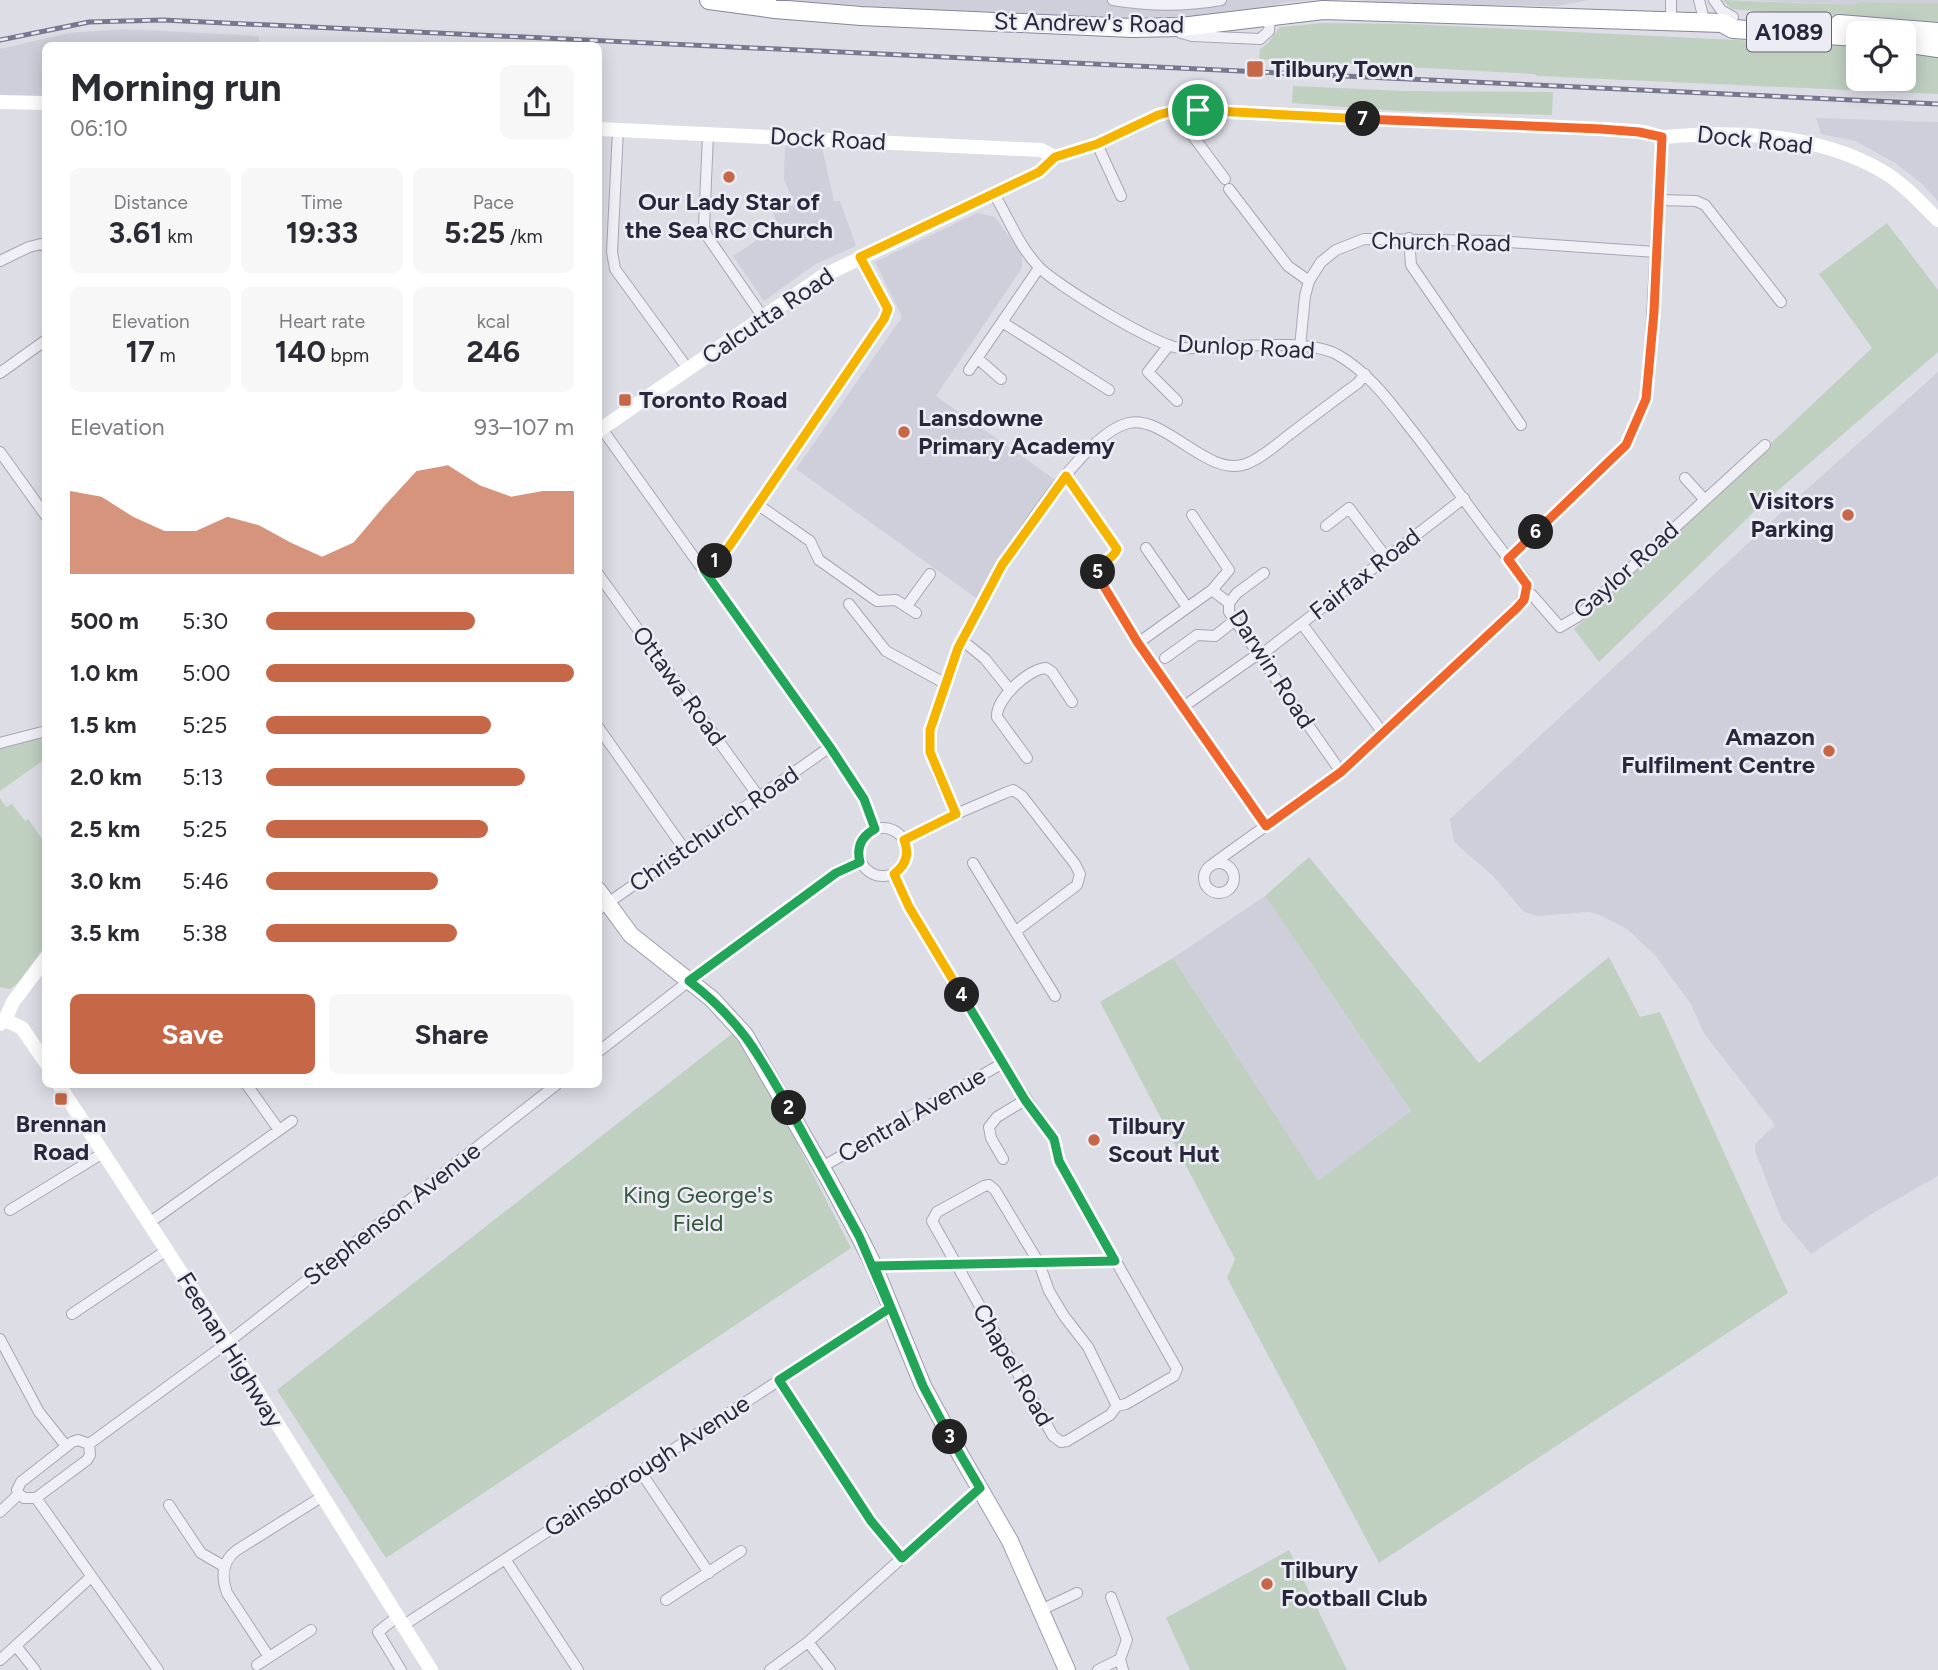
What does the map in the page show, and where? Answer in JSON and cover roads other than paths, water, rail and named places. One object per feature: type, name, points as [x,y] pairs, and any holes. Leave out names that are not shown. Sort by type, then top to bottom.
[{"type":"highway","name":"St Andrew's Road","points":[[709,0],[861,16],[1132,28],[1181,27],[1323,10],[1671,22],[1720,21],[1938,32]]},
{"type":"highway","name":"St Andrew's Road","points":[[1720,21],[1733,29],[1846,36]]},
{"type":"highway","points":[[1916,45],[1938,48]]},
{"type":"main road","points":[[603,907],[632,935],[728,1014],[745,1035],[822,1167],[874,1266],[928,1395],[1010,1541],[1067,1670]]},
{"type":"street","points":[[1113,0],[1184,4],[1221,0]]},
{"type":"street","points":[[1671,0],[1671,22]]},
{"type":"street","points":[[1699,0],[1720,21]]},
{"type":"street","points":[[1714,0],[1721,10],[1720,21]]},
{"type":"street","points":[[0,102],[42,103]]},
{"type":"street","points":[[1177,110],[1187,128],[1288,267],[1310,281]]},
{"type":"street","name":"Dock Road","points":[[1177,110],[1601,129],[1662,137],[1692,133],[1771,138],[1825,147],[1861,160],[1884,172],[1938,220]]},
{"type":"street","name":"Calcutta Road","points":[[602,429],[823,276],[1039,172],[1055,157],[1097,144],[1158,115],[1177,110]]},
{"type":"street","name":"Dock Road","points":[[602,129],[1041,150],[1055,157]]},
{"type":"street","points":[[618,130],[612,252],[615,269],[688,369]]},
{"type":"street","points":[[708,134],[704,227],[707,236],[762,317]]},
{"type":"street","points":[[1508,559],[1626,445],[1646,399],[1654,312],[1662,137]]},
{"type":"street","points":[[1097,144],[1122,196]]},
{"type":"street","name":"Dunlop Road","points":[[994,194],[1039,268],[1081,297],[1150,337],[1177,348],[1237,345],[1300,347],[1335,354],[1365,374],[1524,578],[1527,592]]},
{"type":"street","points":[[1658,200],[1696,201],[1705,205],[1781,302]]},
{"type":"street","name":"Church Road","points":[[1300,347],[1305,296],[1310,281],[1321,262],[1349,243],[1378,237],[1495,241],[1656,252]]},
{"type":"street","points":[[1409,238],[1411,265],[1521,425]]},
{"type":"street","points":[[0,261],[29,247],[42,245]]},
{"type":"street","points":[[704,570],[728,548],[884,319],[888,309],[860,257]]},
{"type":"street","points":[[969,370],[1039,268]]},
{"type":"street","points":[[1002,322],[1109,390]]},
{"type":"street","points":[[0,373],[42,343]]},
{"type":"street","points":[[1169,345],[1148,372],[1177,401]]},
{"type":"street","points":[[978,358],[1001,379]]},
{"type":"street","points":[[956,814],[930,752],[930,730],[962,640],[1002,565],[1066,476],[1092,445],[1111,431],[1130,422],[1145,424],[1163,432],[1221,465],[1245,464],[1263,454],[1358,383],[1365,374]]},
{"type":"street","points":[[602,433],[830,747],[864,799],[875,829]]},
{"type":"street","points":[[1685,478],[1705,500],[1765,445]]},
{"type":"street","points":[[0,452],[42,510]]},
{"type":"street","points":[[1066,476],[1117,549],[1115,556],[1099,567],[1097,575],[1138,643],[1266,826]]},
{"type":"street","name":"Fairfax Road","points":[[1190,702],[1302,624],[1464,498]]},
{"type":"street","name":"Gaylor Road","points":[[1527,592],[1532,594],[1560,626],[1577,617],[1705,500]]},
{"type":"street","points":[[757,504],[810,541],[819,560],[877,601],[896,600],[911,610],[930,574]]},
{"type":"street","points":[[1326,526],[1349,508],[1386,557]]},
{"type":"street","points":[[1138,643],[1212,590],[1229,570],[1192,515]]},
{"type":"street","points":[[1146,548],[1187,607]]},
{"type":"street","name":"Darwin Road","points":[[1264,573],[1237,593],[1229,603],[1229,611],[1262,652],[1341,772]]},
{"type":"street","name":"Ottawa Road","points":[[602,580],[759,797]]},
{"type":"street","points":[[1212,590],[1229,603]]},
{"type":"street","points":[[1214,863],[1341,772],[1517,608],[1527,592]]},
{"type":"street","points":[[849,604],[887,651],[946,684]]},
{"type":"street","points":[[1165,657],[1197,635],[1215,636],[1235,620]]},
{"type":"street","points":[[1302,624],[1383,733]]},
{"type":"street","points":[[962,640],[985,659],[1010,690]]},
{"type":"street","points":[[1027,758],[997,717],[998,708],[1010,690],[1032,672],[1046,668],[1052,672],[1072,702]]},
{"type":"street","points":[[0,743],[42,732]]},
{"type":"street","points":[[602,733],[685,850]]},
{"type":"street","name":"Christchurch Road","points":[[603,907],[830,747]]},
{"type":"street","points":[[904,840],[1013,790],[1023,796],[1080,874],[1077,885],[1016,930]]},
{"type":"street","points":[[875,829],[891,829],[904,840],[908,853],[906,861],[894,874],[876,876],[869,873],[860,862],[859,847],[862,839],[875,829]]},
{"type":"street","points":[[602,1049],[836,873],[860,862]]},
{"type":"street","points":[[973,863],[1055,996]]},
{"type":"street","points":[[894,874],[909,907],[1025,1100],[1054,1139],[1059,1161],[1177,1369],[1174,1376],[1126,1404],[1116,1406],[1082,1337],[1069,1324],[1049,1291],[1039,1263],[995,1190],[989,1185],[933,1215],[933,1225],[955,1263]]},
{"type":"street","points":[[42,962],[6,1000],[2,1022],[23,1028],[42,1057]]},
{"type":"street","name":"Central Avenue","points":[[822,1167],[1003,1063]]},
{"type":"street","name":"Feenan Highway","points":[[62,1088],[227,1343],[431,1670]]},
{"type":"street","points":[[249,1088],[279,1130]]},
{"type":"street","name":"Stephenson Avenue","points":[[89,1444],[227,1343],[552,1088]]},
{"type":"street","points":[[1003,1159],[990,1138],[989,1127],[997,1117],[1025,1100]]},
{"type":"street","points":[[149,1223],[292,1121]]},
{"type":"street","points":[[10,1210],[103,1153]]},
{"type":"street","points":[[72,1314],[167,1250]]},
{"type":"street","points":[[874,1266],[1115,1261]]},
{"type":"street","name":"Chapel Road","points":[[955,1263],[1057,1440],[1067,1441],[1110,1415],[1116,1406]]},
{"type":"street","name":"Gainsborough Avenue","points":[[401,1621],[505,1559],[890,1308]]},
{"type":"street","points":[[0,1339],[39,1412],[66,1446]]},
{"type":"street","points":[[779,1380],[871,1521],[902,1558]]},
{"type":"street","points":[[78,1440],[89,1444],[90,1455],[36,1498],[24,1498],[19,1494],[17,1490],[21,1482],[66,1446],[78,1440]]},
{"type":"street","points":[[640,1471],[709,1573]]},
{"type":"street","points":[[770,1670],[808,1642],[980,1488]]},
{"type":"street","points":[[0,1512],[19,1494]]},
{"type":"street","points":[[269,1657],[227,1593],[223,1582],[225,1567],[237,1550],[323,1496]]},
{"type":"street","points":[[36,1498],[158,1670]]},
{"type":"street","points":[[169,1505],[201,1553],[225,1567]]},
{"type":"street","points":[[666,1600],[741,1551]]},
{"type":"street","points":[[505,1559],[578,1670]]},
{"type":"street","points":[[0,1660],[91,1577]]},
{"type":"street","points":[[1041,1610],[1077,1593]]},
{"type":"street","points":[[1098,1670],[1121,1665],[1127,1640],[1111,1597]]},
{"type":"street","points":[[401,1621],[378,1632],[401,1670]]},
{"type":"street","points":[[257,1665],[311,1630]]},
{"type":"street","points":[[808,1642],[830,1670]]},
{"type":"street","points":[[16,1646],[35,1670]]},
{"type":"railway","points":[[0,40],[89,22],[163,20],[1938,104]]},
{"type":"place","name":"Tilbury Town","points":[[1255,69]]},
{"type":"place","name":"Our Lady Star of the Sea RC Church","points":[[729,177]]},
{"type":"place","name":"Toronto Road","points":[[625,400]]},
{"type":"place","name":"Lansdowne Primary Academy","points":[[904,432]]},
{"type":"place","name":"Visitors Parking","points":[[1848,515]]},
{"type":"place","name":"Amazon Fulfilment Centre","points":[[1829,751]]},
{"type":"place","name":"Brennan Road","points":[[61,1099]]},
{"type":"place","name":"Tilbury Scout Hut","points":[[1094,1140]]},
{"type":"place","name":"Tilbury Football Club","points":[[1267,1584]]},
{"type":"park label","name":"King George's Field","points":[[698,1209]]}]
